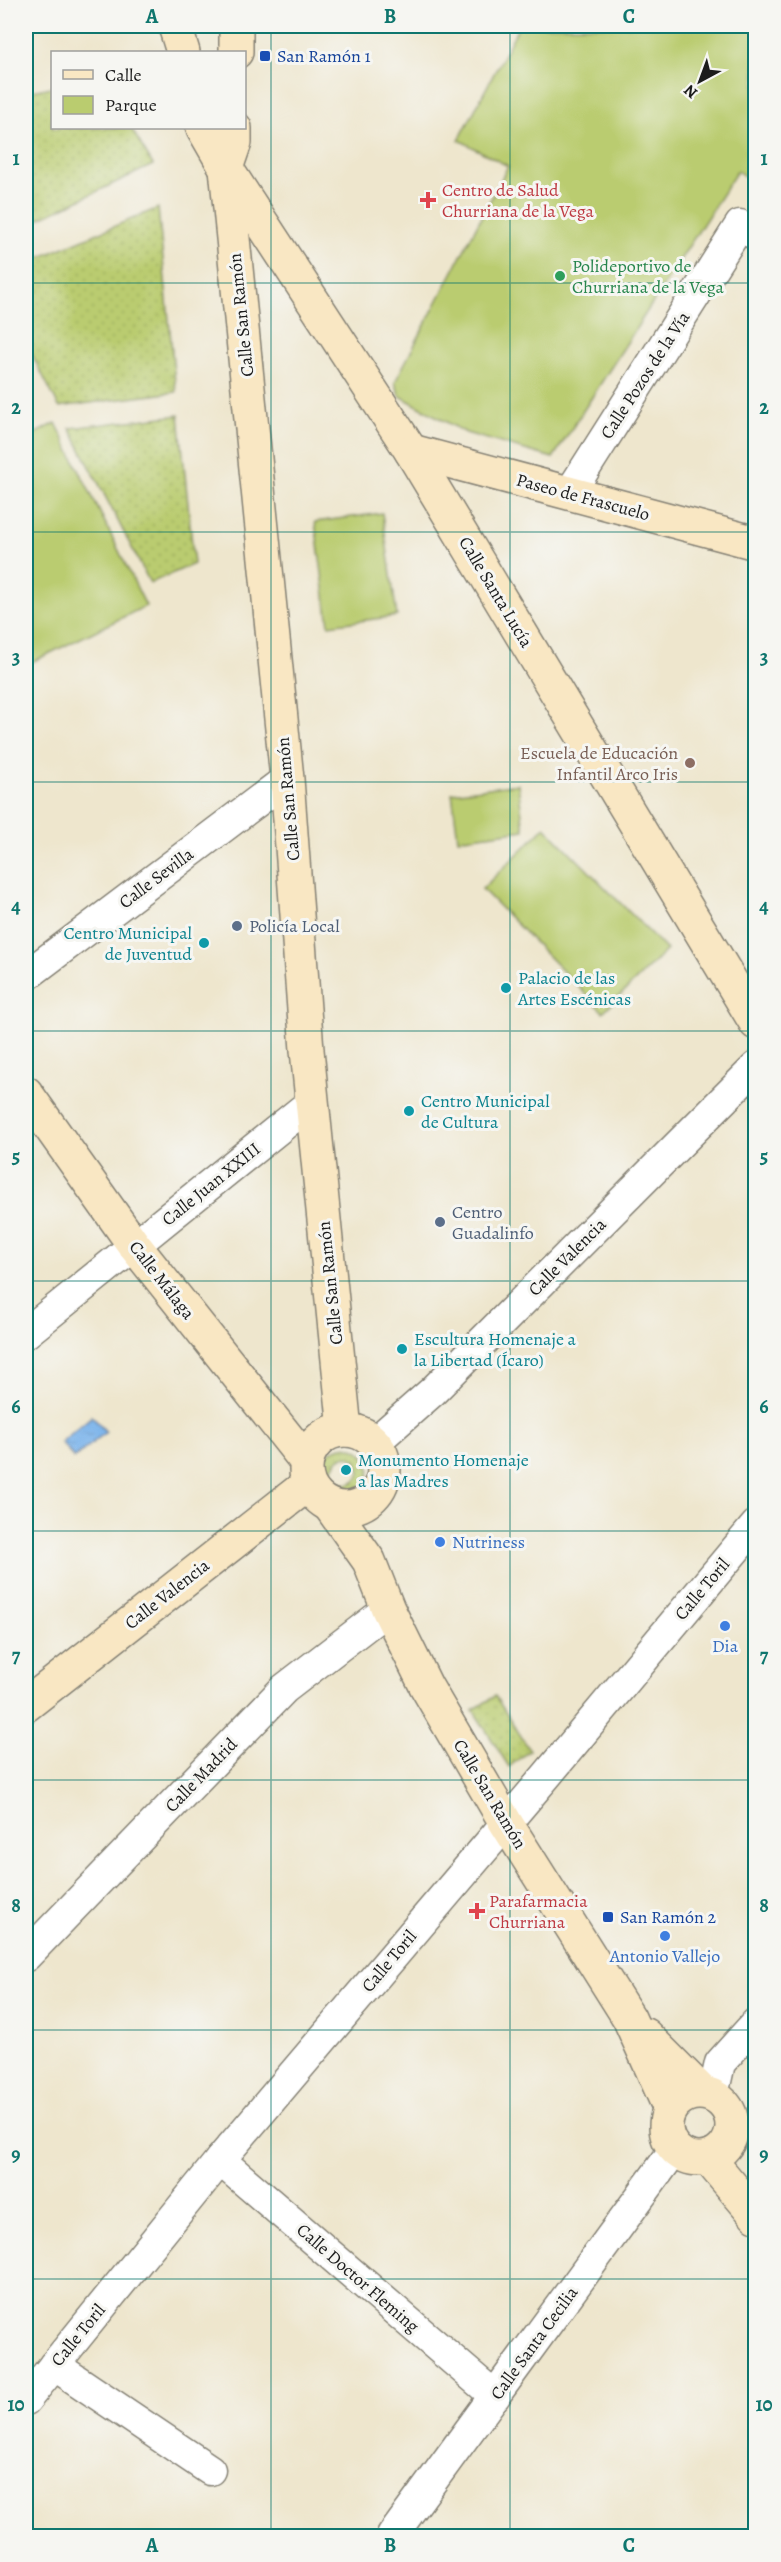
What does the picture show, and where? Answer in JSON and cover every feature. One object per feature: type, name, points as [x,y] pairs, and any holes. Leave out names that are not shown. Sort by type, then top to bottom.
[{"type":"street","points":[[175,26],[183,51]]},
{"type":"street","points":[[236,26],[236,51]]},
{"type":"street","name":"Calle San Ramón","points":[[204,129],[226,168],[287,779],[312,1102],[360,1436]]},
{"type":"street","name":"Calle San Ramón","points":[[226,168],[235,142],[235,129]]},
{"type":"street","name":"Calle Santa Lucía","points":[[226,168],[411,451],[756,1023]]},
{"type":"street","name":"Calle Pozos de la Vía","points":[[568,494],[748,230]]},
{"type":"street","name":"Paseo de Frascuelo","points":[[411,451],[756,543]]},
{"type":"street","name":"Calle Sevilla","points":[[26,976],[287,779]]},
{"type":"street","name":"Calle Valencia","points":[[360,1436],[433,1391],[756,1067]]},
{"type":"street","name":"Calle Málaga","points":[[26,1094],[134,1245],[315,1483]]},
{"type":"street","name":"Calle Juan XXIII","points":[[26,1332],[312,1102]]},
{"type":"street","points":[[332,1432],[360,1436],[381,1453],[384,1478],[371,1499],[347,1509],[315,1483],[311,1449],[320,1438],[332,1432]]},
{"type":"street","name":"Calle San Ramón","points":[[315,1483],[369,1560],[388,1609],[426,1686],[506,1823],[629,2018],[670,2109]]},
{"type":"street","name":"Calle Valencia","points":[[26,1703],[315,1483]]},
{"type":"street","name":"Calle San Ramón","points":[[369,1560],[371,1499]]},
{"type":"street","name":"Calle Toril","points":[[26,2400],[220,2160],[756,1525]]},
{"type":"street","name":"Calle Madrid","points":[[26,1956],[284,1689],[388,1609]]},
{"type":"street","name":"Calle San Ramón","points":[[629,2018],[707,2094]]},
{"type":"street","points":[[707,2094],[720,2063],[756,2023]]},
{"type":"street","points":[[690,2093],[707,2094],[722,2101],[732,2120],[718,2149],[690,2158],[675,2149],[665,2129],[666,2118],[678,2099],[690,2093]]},
{"type":"street","name":"Calle Santa Cecilia","points":[[392,2536],[675,2149]]},
{"type":"street","points":[[718,2149],[756,2207]]},
{"type":"street","points":[[718,2149],[756,2215]]},
{"type":"street","name":"Calle Doctor Fleming","points":[[220,2160],[495,2396]]},
{"type":"street","points":[[54,2365],[210,2470]]},
{"type":"green space","name":"Polideportivo de Churriana de la Vega","points":[[519,26],[755,26],[755,183],[737,171],[553,458],[466,433],[400,396],[395,382],[508,166],[459,140]]},
{"type":"green space","points":[[51,87],[51,129],[132,129],[153,165],[26,225],[26,92]]},
{"type":"green space","points":[[158,208],[176,392],[59,407],[26,343],[26,263]]},
{"type":"green space","points":[[179,415],[194,564],[150,583],[70,428]]},
{"type":"green space","points":[[56,423],[146,606],[26,665],[26,438]]},
{"type":"green space","points":[[382,513],[397,616],[329,625],[315,522]]},
{"type":"green space","points":[[518,784],[524,830],[458,839],[452,793]]},
{"type":"green space","points":[[545,827],[667,950],[603,1012],[482,889]]},
{"type":"green space","points":[[346,1446],[358,1451],[366,1459],[370,1471],[369,1477],[366,1484],[356,1494],[346,1496],[335,1491],[327,1483],[323,1472],[323,1462],[330,1452]],"holes":[[[347,1456],[356,1460],[360,1472],[357,1479],[345,1484],[338,1482],[332,1470],[338,1459]]]},
{"type":"green space","points":[[495,1696],[530,1750],[509,1767],[473,1710]]},
{"type":"water","points":[[92,1416],[106,1432],[74,1458],[61,1442]]},
{"type":"place","name":"San Ramón 1","points":[[265,56]]},
{"type":"place","name":"Centro de Salud Churriana de la Vega","points":[[428,200]]},
{"type":"place","name":"Polideportivo de Churriana de la Vega","points":[[560,276]]},
{"type":"place","name":"Escuela de Educación Infantil Arco Iris","points":[[690,763]]},
{"type":"place","name":"Policía Local","points":[[237,926]]},
{"type":"place","name":"Centro Municipal de Juventud","points":[[204,943]]},
{"type":"place","name":"Palacio de las Artes Escénicas","points":[[506,988]]},
{"type":"place","name":"Centro Municipal de Cultura","points":[[409,1111]]},
{"type":"place","name":"Centro Guadalinfo","points":[[440,1222]]},
{"type":"place","name":"Escultura Homenaje a la Libertad (Ícaro)","points":[[402,1349]]},
{"type":"place","name":"Monumento Homenaje a las Madres","points":[[346,1470]]},
{"type":"place","name":"Nutriness","points":[[440,1542]]},
{"type":"place","name":"Dia","points":[[725,1626]]},
{"type":"place","name":"Parafarmacia Churriana","points":[[477,1911]]},
{"type":"place","name":"San Ramón 2","points":[[608,1917]]},
{"type":"place","name":"Antonio Vallejo","points":[[665,1936]]}]
